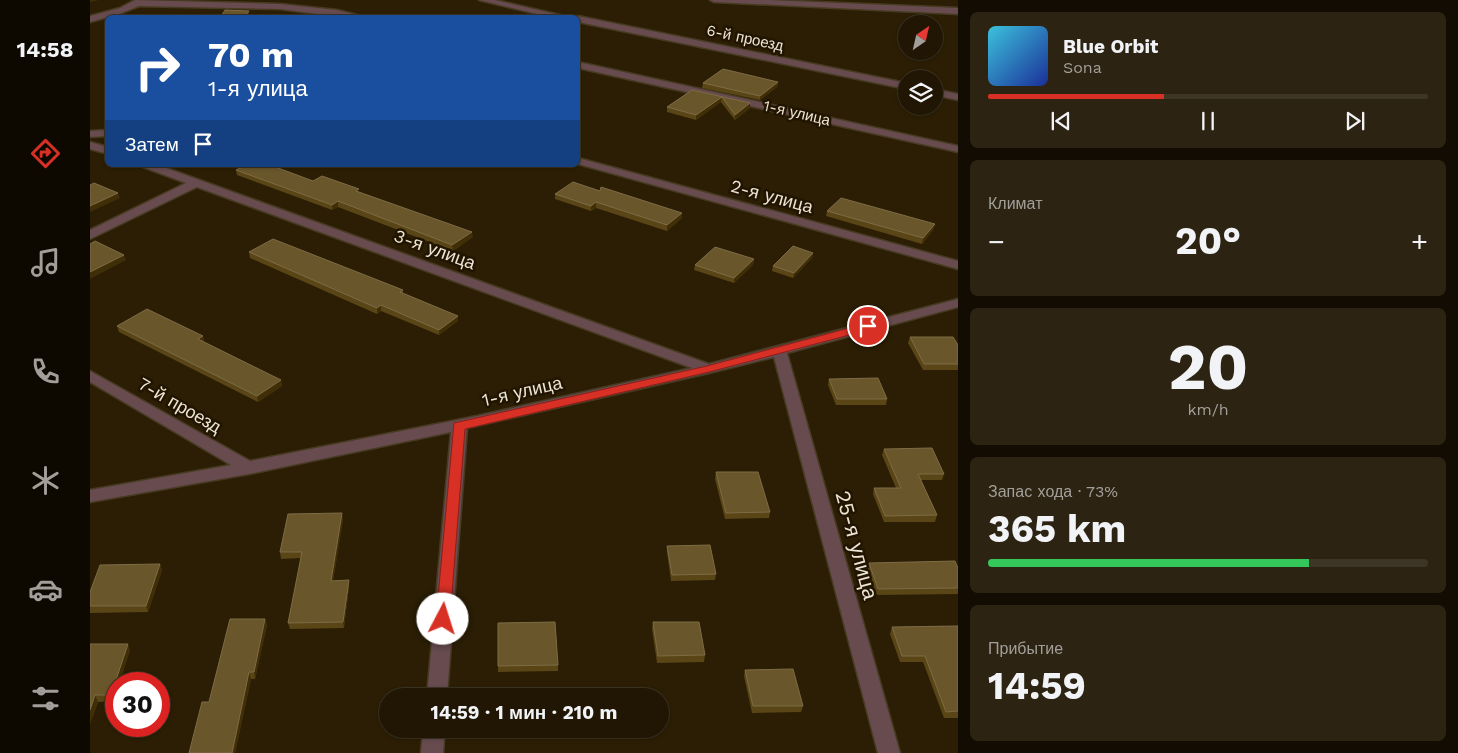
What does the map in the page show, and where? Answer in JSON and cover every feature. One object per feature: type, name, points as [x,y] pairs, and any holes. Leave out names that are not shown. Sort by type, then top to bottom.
[{"type":"street","points":[[483,0],[554,15]]},
{"type":"street","points":[[714,0],[956,12]]},
{"type":"street","points":[[934,0],[956,12]]},
{"type":"street","points":[[105,15],[139,2],[287,3],[352,15]]},
{"type":"street","points":[[280,15],[287,3]]},
{"type":"street","points":[[90,19],[105,15]]},
{"type":"street","name":"6-й проезд","points":[[580,19],[898,84]]},
{"type":"street","name":"1-я улица","points":[[580,65],[958,149]]},
{"type":"street","points":[[943,94],[958,97]]},
{"type":"street","points":[[90,134],[105,133]]},
{"type":"street","points":[[90,145],[105,150]]},
{"type":"street","name":"2-я улица","points":[[580,162],[958,265]]},
{"type":"street","name":"3-я улица","points":[[152,167],[709,369]]},
{"type":"street","points":[[180,177],[186,167]]},
{"type":"street","points":[[90,235],[196,183]]},
{"type":"street","name":"1-я улица","points":[[90,496],[249,468],[459,426],[709,369],[958,303]]},
{"type":"street","name":"25-я улица","points":[[779,350],[808,450],[889,753]]},
{"type":"street","name":"7-й проезд","points":[[90,376],[249,468]]},
{"type":"street","points":[[438,688],[459,426]]},
{"type":"street","points":[[432,753],[433,738]]},
{"type":"building","points":[[225,10],[249,11],[246,15],[222,15]]},
{"type":"building","points":[[723,69],[778,82],[760,96],[703,83]]},
{"type":"building","points":[[692,90],[750,103],[735,115],[722,97],[696,115],[667,107]]},
{"type":"building","points":[[242,167],[275,167],[313,181],[322,176],[359,189],[356,191],[472,232],[452,245],[338,201],[332,205],[236,170]]},
{"type":"building","points":[[573,182],[600,191],[601,187],[682,213],[667,225],[596,202],[591,206],[555,194]]},
{"type":"building","points":[[94,183],[118,193],[90,206],[90,185]]},
{"type":"building","points":[[841,198],[935,224],[923,238],[827,211]]},
{"type":"building","points":[[273,239],[403,290],[400,292],[458,316],[439,330],[381,305],[377,308],[249,252]]},
{"type":"building","points":[[95,241],[124,255],[90,272],[90,244]]},
{"type":"building","points":[[793,246],[813,253],[794,273],[773,266]]},
{"type":"building","points":[[715,247],[754,259],[734,278],[695,265]]},
{"type":"building","points":[[147,309],[203,336],[198,339],[281,380],[257,396],[117,326]]},
{"type":"building","points":[[910,337],[953,337],[958,345],[958,364],[924,364]]},
{"type":"building","points":[[878,378],[887,399],[837,399],[829,379]]},
{"type":"building","points":[[932,448],[944,474],[918,474],[937,515],[885,516],[874,488],[901,488],[884,449]]},
{"type":"building","points":[[716,472],[758,472],[770,512],[726,513]]},
{"type":"building","points":[[342,513],[331,581],[349,580],[343,622],[288,623],[302,552],[280,552],[288,514]]},
{"type":"building","points":[[710,545],[716,574],[672,575],[667,546]]},
{"type":"building","points":[[955,561],[958,568],[958,588],[878,589],[869,563]]},
{"type":"building","points":[[160,564],[146,606],[90,606],[90,592],[100,565]]},
{"type":"building","points":[[230,619],[265,619],[254,672],[249,672],[232,753],[189,753],[202,702],[209,702]]},
{"type":"building","points":[[555,622],[558,665],[498,666],[498,623]]},
{"type":"building","points":[[653,622],[699,622],[705,655],[658,656]]},
{"type":"building","points":[[958,626],[958,711],[946,712],[925,656],[902,656],[892,627]]},
{"type":"building","points":[[90,644],[128,644],[119,672],[105,672],[105,695],[95,695],[90,710]]},
{"type":"building","points":[[793,669],[803,706],[753,706],[745,670]]},
{"type":"route","points":[[443,619],[459,426],[709,369],[868,326]]}]
